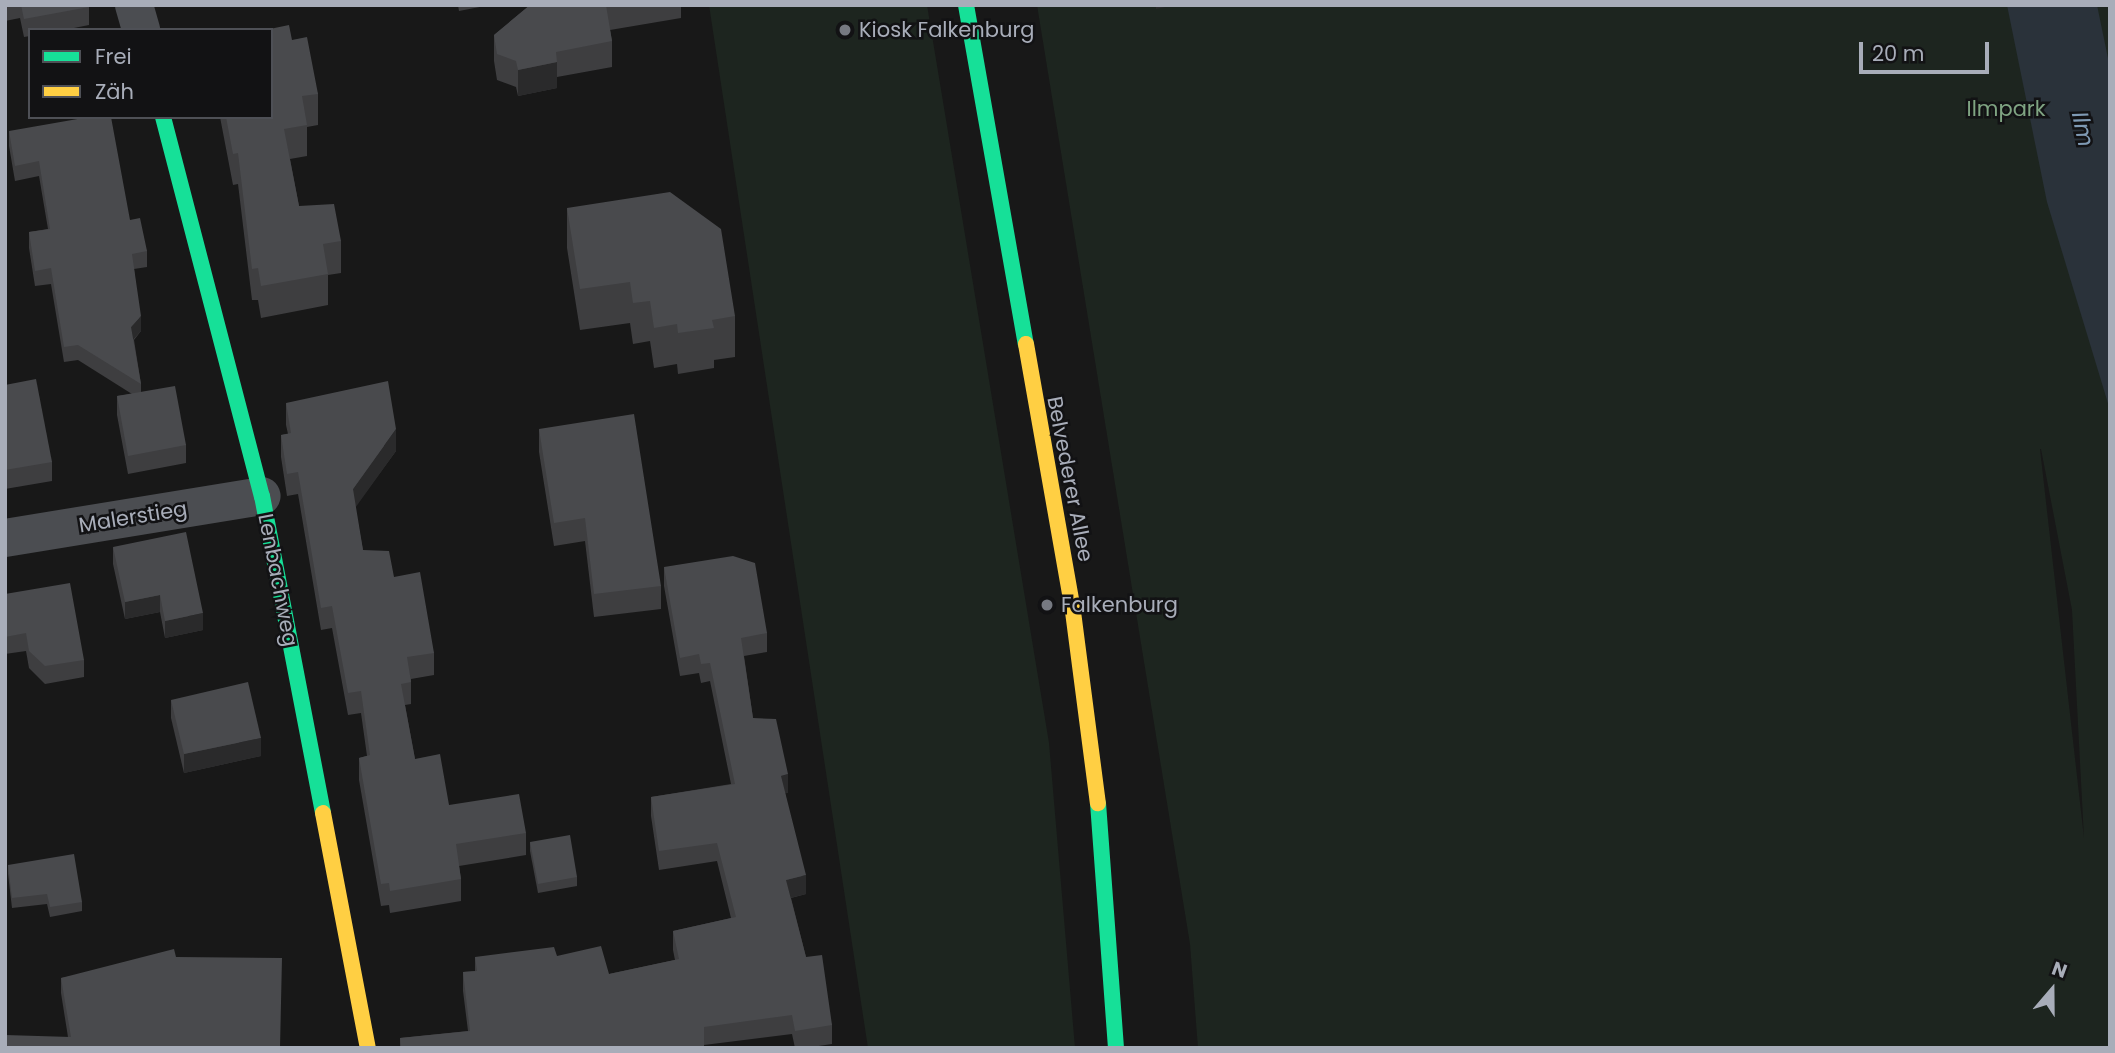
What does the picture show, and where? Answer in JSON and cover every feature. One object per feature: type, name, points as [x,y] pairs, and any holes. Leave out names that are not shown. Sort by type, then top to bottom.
[{"type":"street","points":[[134,5],[140,28]]},
{"type":"street","name":"Belvederer Allee","points":[[966,5],[1072,604],[1107,874],[1116,1048]]},
{"type":"street","name":"Lenbachweg","points":[[164,119],[262,496],[368,1048]]},
{"type":"street","name":"Malerstieg","points":[[5,538],[262,496]]},
{"type":"green space","points":[[709,5],[927,5],[1049,743],[1075,1048],[868,1048]]},
{"type":"green space","name":"Ilmpark","points":[[1037,5],[2110,5],[2110,1048],[1198,1048],[1190,944]],"holes":[[[2040,449],[2072,610],[2084,838]]]},
{"type":"water","name":"Ilm","points":[[2007,5],[2097,5],[2110,68],[2110,410],[2047,202]]},
{"type":"building","points":[[21,5],[89,5],[89,7],[24,19]]},
{"type":"building","points":[[530,5],[606,5],[612,41],[556,52],[557,62],[518,70],[516,61],[497,54],[494,35]]},
{"type":"building","points":[[289,25],[292,40],[307,37],[318,94],[302,96],[307,125],[284,129],[299,206],[334,204],[341,241],[323,244],[328,274],[261,286],[258,268],[252,269],[238,153],[233,154],[226,119],[273,119],[273,28]]},
{"type":"building","points":[[78,119],[111,119],[130,220],[140,218],[147,251],[132,254],[141,316],[131,327],[141,384],[78,345],[64,347],[51,268],[35,271],[29,232],[50,229],[39,161],[15,166],[9,131]]},
{"type":"building","points":[[670,192],[721,229],[735,316],[712,320],[714,328],[678,333],[677,324],[654,328],[650,301],[633,303],[630,282],[580,289],[567,208]]},
{"type":"building","points":[[36,379],[52,462],[5,470],[5,385]]},
{"type":"building","points":[[388,381],[396,429],[353,489],[363,550],[389,551],[394,577],[420,572],[434,653],[407,657],[411,682],[401,684],[415,759],[440,754],[449,805],[519,794],[526,833],[456,844],[461,879],[390,891],[389,883],[381,884],[359,758],[370,755],[361,691],[348,693],[332,606],[321,608],[298,472],[287,474],[281,435],[291,433],[286,403]]},
{"type":"building","points":[[175,386],[186,445],[128,456],[117,396]]},
{"type":"building","points":[[634,414],[661,586],[594,594],[585,518],[554,523],[539,429]]},
{"type":"building","points":[[186,532],[203,613],[165,621],[160,595],[125,602],[113,547]]},
{"type":"building","points":[[733,556],[755,563],[767,633],[741,638],[753,718],[776,719],[788,774],[781,776],[806,875],[786,880],[806,957],[822,955],[832,1025],[795,1031],[792,1015],[704,1027],[704,1048],[401,1048],[400,1038],[470,1031],[463,972],[477,971],[475,957],[554,947],[557,956],[601,946],[609,974],[679,959],[673,931],[736,917],[717,843],[659,851],[651,797],[735,784],[710,663],[701,664],[699,654],[680,658],[664,567]]},
{"type":"building","points":[[70,583],[84,660],[45,666],[29,651],[26,633],[5,637],[5,594]]},
{"type":"building","points":[[248,682],[261,738],[184,754],[171,700]]},
{"type":"building","points":[[570,835],[577,877],[538,884],[530,842]]},
{"type":"building","points":[[74,854],[82,902],[50,907],[47,894],[12,898],[8,865]]},
{"type":"building","points":[[174,949],[176,957],[282,958],[280,1048],[5,1048],[5,1035],[71,1037],[61,978]]},
{"type":"traffic: fast","points":[[966,5],[1026,344]]},
{"type":"traffic: fast","points":[[164,119],[262,496],[323,813]]},
{"type":"traffic: fast","points":[[1098,803],[1116,1048]]},
{"type":"traffic: slow","points":[[1026,344],[1072,604],[1098,803]]},
{"type":"traffic: slow","points":[[323,813],[368,1048]]},
{"type":"place","name":"Kiosk Falkenburg","points":[[845,30]]},
{"type":"place","name":"Falkenburg","points":[[1047,605]]}]
